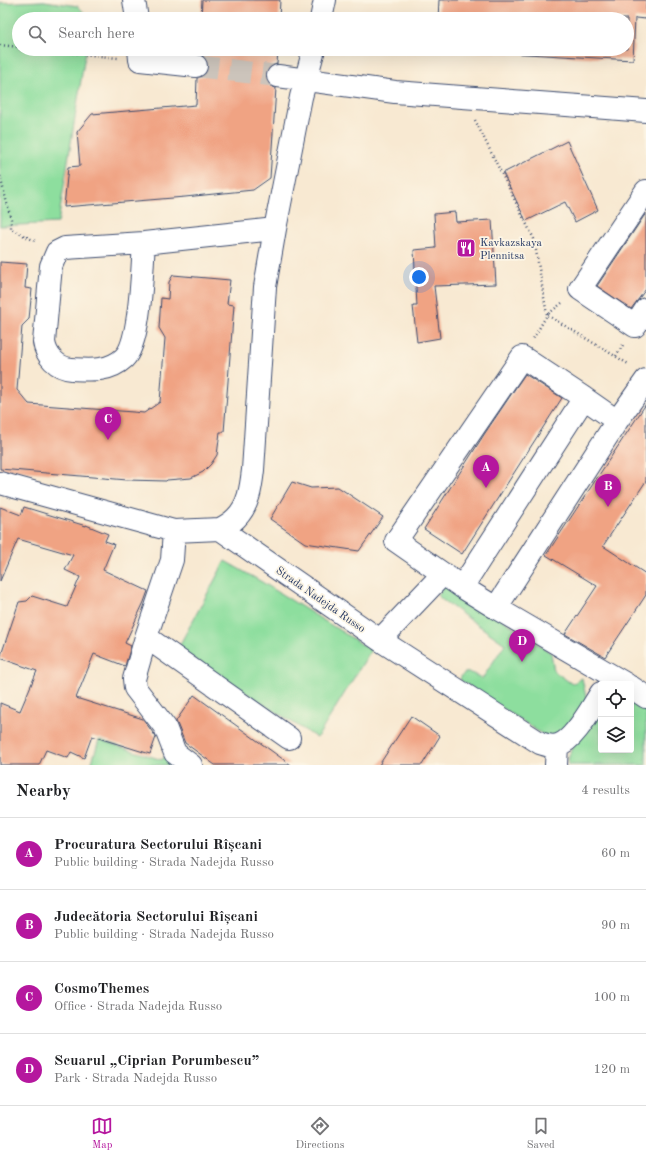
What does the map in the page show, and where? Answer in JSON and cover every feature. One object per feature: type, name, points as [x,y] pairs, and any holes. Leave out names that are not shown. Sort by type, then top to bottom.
[{"type":"street","points":[[134,0],[136,12]]},
{"type":"street","points":[[322,12],[325,0]]},
{"type":"street","points":[[149,56],[196,66]]},
{"type":"street","points":[[0,483],[174,531],[220,529],[236,518],[246,506],[253,470],[265,286],[305,79],[312,56]]},
{"type":"street","points":[[278,76],[395,92],[646,111]]},
{"type":"street","points":[[646,191],[580,289],[635,326],[646,309]]},
{"type":"street","points":[[144,243],[137,320],[133,343],[124,358],[114,365],[94,371],[66,369],[55,363],[45,349],[44,342],[51,266],[57,252],[65,248],[144,243],[275,229]]},
{"type":"street","points":[[607,681],[462,587],[396,542],[522,357],[617,421]]},
{"type":"street","points":[[496,608],[617,421],[640,374]]},
{"type":"street","points":[[462,587],[584,398]]},
{"type":"street","name":"Strada Nadejda Russo","points":[[220,529],[380,640],[540,743],[548,746],[557,755],[598,702]]},
{"type":"street","points":[[174,531],[172,560],[146,637],[134,679],[135,688],[138,694],[165,727],[175,754],[191,765]]},
{"type":"street","points":[[380,640],[444,574]]},
{"type":"street","points":[[146,637],[290,738]]},
{"type":"street","points":[[634,689],[646,697]]},
{"type":"path","points":[[0,45],[12,46]]},
{"type":"path","points":[[464,98],[534,240],[546,315],[522,357]]},
{"type":"path","points":[[0,176],[11,219],[11,229],[57,252]]},
{"type":"path","points":[[546,315],[640,374]]},
{"type":"green space","points":[[44,1],[78,6],[84,12],[12,12],[12,56],[85,56],[58,223],[0,226],[0,3]]},
{"type":"green space","points":[[225,561],[262,582],[371,650],[317,738],[178,648]]},
{"type":"green space","points":[[444,586],[454,586],[551,653],[554,671],[572,684],[582,678],[587,702],[554,742],[460,680],[461,676],[466,673],[482,679],[505,644],[441,599],[438,595]]},
{"type":"green space","points":[[634,701],[646,709],[646,765],[568,765],[571,749],[585,725],[598,707],[598,753],[634,753]]},
{"type":"green space","points":[[99,740],[162,760],[164,757],[176,765],[91,765]]},
{"type":"building","points":[[202,0],[280,0],[279,12],[201,12]]},
{"type":"building","points":[[439,0],[646,0],[646,19],[635,18],[634,39],[634,12],[438,12]]},
{"type":"building","points":[[204,56],[278,56],[277,64],[268,68],[266,75],[270,86],[276,88],[270,178],[253,190],[64,207],[68,167],[80,166],[77,132],[92,114],[196,105],[197,78],[206,74],[208,67]]},
{"type":"building","points":[[562,56],[633,56],[633,60]]},
{"type":"building","points":[[567,141],[598,210],[575,222],[565,202],[526,221],[503,173]]},
{"type":"building","points":[[455,212],[456,222],[492,220],[496,284],[434,286],[440,338],[417,342],[413,306],[417,306],[414,250],[436,248],[434,214]]},
{"type":"building","points":[[646,213],[646,289],[631,309],[597,286]]},
{"type":"building","points":[[0,262],[27,264],[25,288],[32,289],[29,319],[22,326],[17,390],[29,404],[144,413],[160,402],[165,338],[159,328],[161,298],[168,299],[169,282],[173,275],[230,280],[227,304],[234,305],[224,432],[220,432],[217,455],[211,464],[203,472],[191,478],[166,481],[127,480],[0,469]]},
{"type":"building","points":[[525,374],[562,398],[462,554],[424,529],[485,433]]},
{"type":"building","points":[[646,404],[646,481],[603,546],[646,574],[646,595],[605,657],[565,634],[597,586],[546,555]]},
{"type":"building","points":[[292,482],[311,488],[338,487],[383,517],[359,551],[305,543],[270,519]]},
{"type":"building","points":[[0,507],[21,515],[24,507],[86,525],[108,534],[105,541],[114,544],[103,570],[148,591],[125,643],[131,646],[125,666],[94,654],[76,698],[143,719],[156,737],[150,754],[92,736],[84,758],[71,752],[68,758],[46,750],[39,765],[0,765],[0,703],[20,711],[37,671],[0,658],[19,602],[27,601],[32,596],[67,607],[80,577],[65,570],[73,555],[18,539],[0,581]]},
{"type":"building","points":[[194,695],[291,765],[215,765],[185,743],[176,721]]},
{"type":"building","points":[[411,716],[440,736],[422,765],[379,765]]},
{"type":"tunnel","points":[[196,66],[278,76]]},
{"type":"place","name":"Kavkazskaya Plennitsa","points":[[466,248]]},
{"type":"place","name":"CosmoThemes","points":[[108,440]]},
{"type":"place","name":"Procuratura Sectorului Rîșcani","points":[[486,488]]},
{"type":"place","name":"Judecătoria Sectorului Rîșcani","points":[[608,507]]},
{"type":"place","name":"Scuarul „Ciprian Porumbescu”","points":[[522,662]]}]
